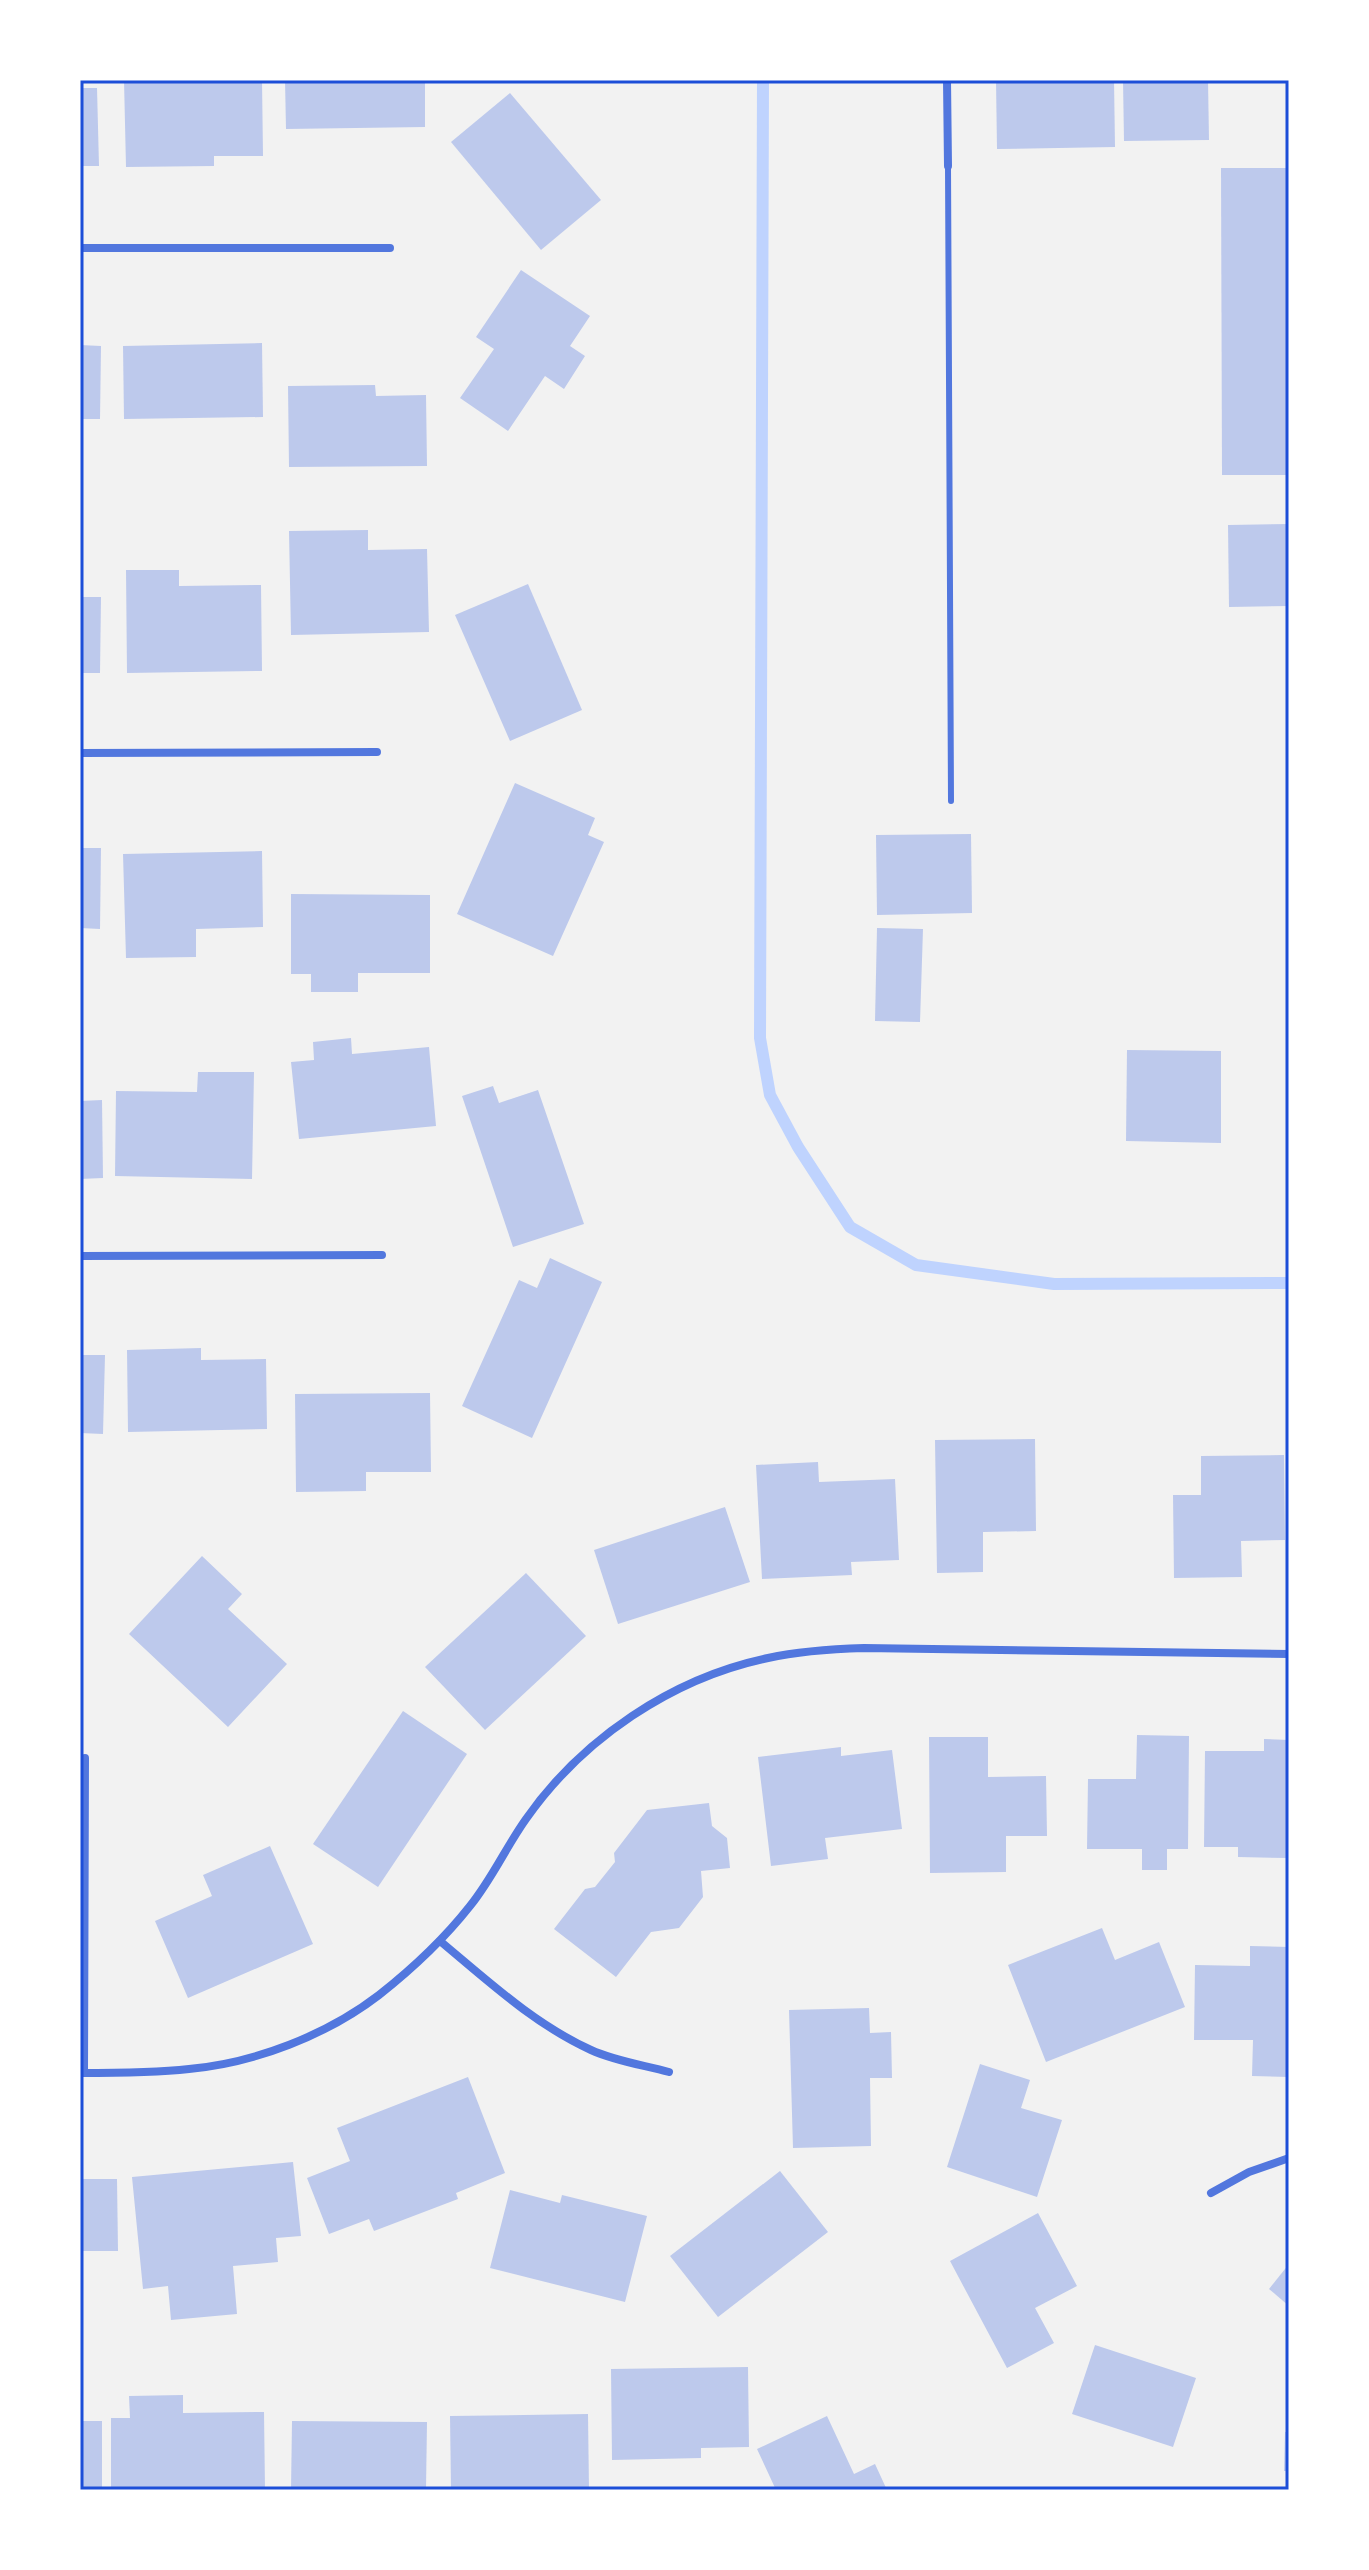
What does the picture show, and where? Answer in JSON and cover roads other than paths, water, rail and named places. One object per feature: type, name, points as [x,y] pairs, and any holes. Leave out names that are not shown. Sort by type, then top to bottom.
[{"type":"street","points":[[947,80],[948,166]]},
{"type":"street","points":[[80,248],[390,248]]},
{"type":"street","points":[[80,753],[377,752]]},
{"type":"street","points":[[80,1256],[382,1255]]},
{"type":"street","points":[[85,1758],[82,2073],[191,2069],[240,2060],[289,2044],[335,2023],[378,1995],[440,1941],[472,1904],[527,1818],[559,1779],[594,1744],[677,1690],[722,1671],[766,1658],[803,1652],[864,1648],[1289,1654]]},
{"type":"street","points":[[440,1941],[510,2000],[551,2029],[594,2052],[669,2072]]},
{"type":"street","points":[[1211,2193],[1249,2172],[1289,2158]]},
{"type":"lane","points":[[948,166],[951,801]]},
{"type":"waterway","points":[[763,80],[760,1038],[770,1095],[798,1147],[850,1227],[916,1265],[1054,1284],[1289,1283]]}]
